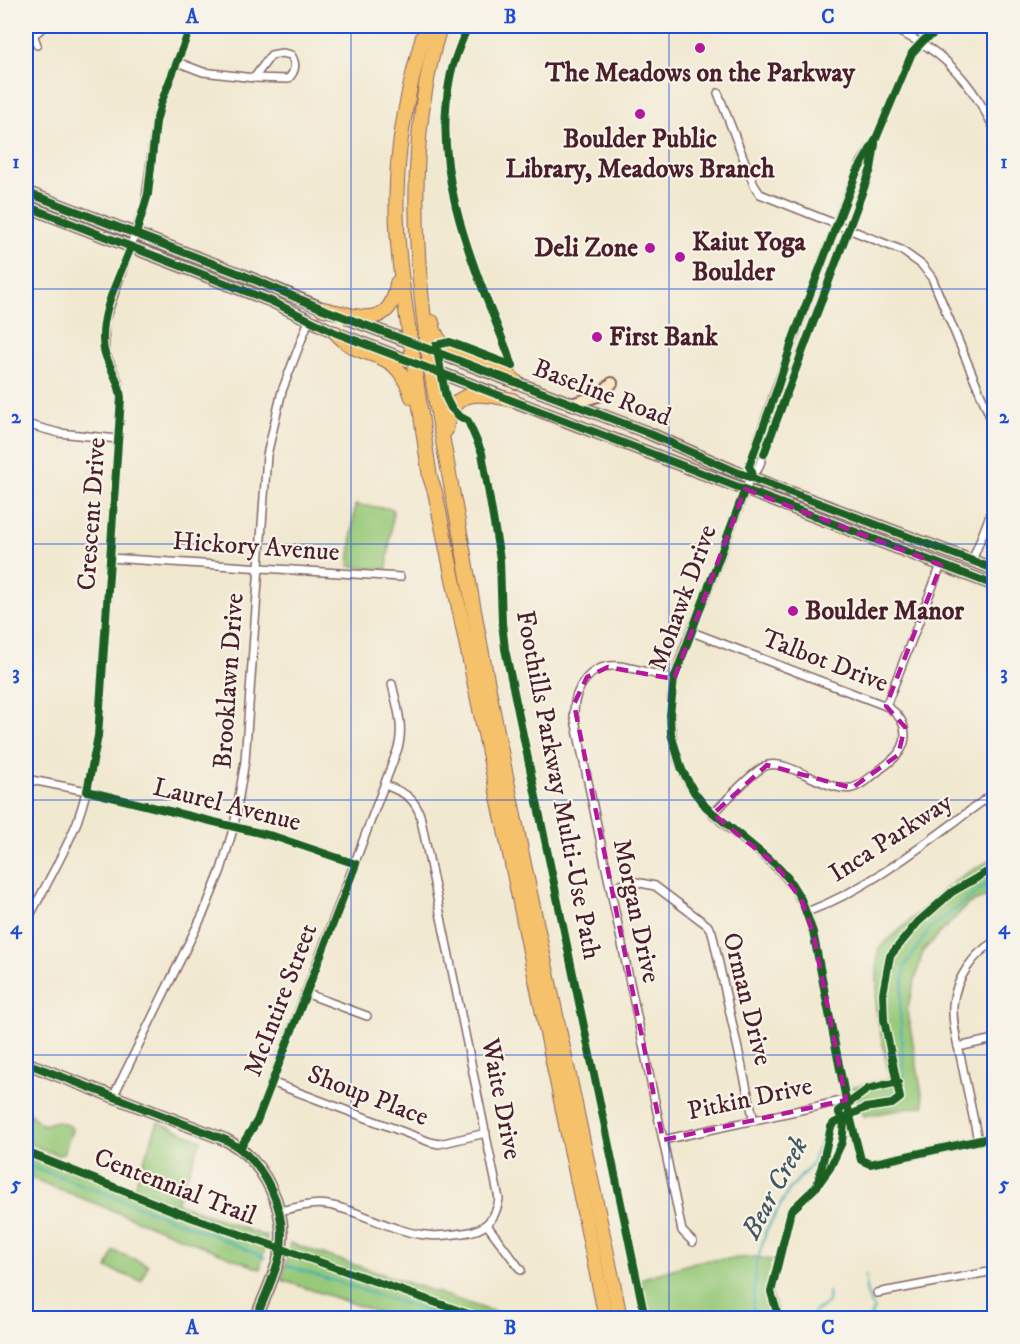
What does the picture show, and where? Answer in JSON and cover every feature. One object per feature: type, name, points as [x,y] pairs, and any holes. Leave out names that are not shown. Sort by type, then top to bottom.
[{"type":"highway","points":[[426,26],[410,86],[400,145],[397,184],[399,266],[430,477],[435,492],[606,1318]]},
{"type":"highway","points":[[440,26],[427,79],[419,135],[416,188],[418,250],[428,349],[482,659],[620,1318]]},
{"type":"highway","points":[[418,250],[426,272],[434,334],[437,339],[449,349],[501,369],[516,382]]},
{"type":"highway","points":[[323,309],[365,318],[380,316],[394,299],[399,266]]},
{"type":"highway","points":[[336,333],[344,343],[390,361],[403,375],[412,400],[424,466],[430,477]]},
{"type":"highway","points":[[447,456],[447,418],[455,402],[468,395],[513,400]]},
{"type":"main road","name":"Baseline Road","points":[[26,192],[994,569]]},
{"type":"main road","name":"Baseline Road","points":[[26,206],[271,301],[336,333],[994,585]]},
{"type":"main road","points":[[570,404],[598,396],[612,383]]},
{"type":"main road","points":[[26,1063],[226,1140],[240,1148],[263,1174],[273,1193],[281,1231],[279,1256],[257,1318]]},
{"type":"street","points":[[37,45],[29,35],[45,26]]},
{"type":"street","name":"Crescent Drive","points":[[26,923],[66,847],[87,791],[98,736],[120,391],[105,352],[104,323],[148,194],[156,122],[190,26]]},
{"type":"street","points":[[887,26],[921,43],[950,65],[970,88],[994,128]]},
{"type":"street","points":[[875,141],[871,169],[758,469],[751,474],[749,466],[794,336],[858,168],[875,141],[905,67],[921,43],[946,26]]},
{"type":"street","points":[[177,62],[203,72],[254,78],[288,79],[294,70],[293,57],[282,53],[271,55],[254,78]]},
{"type":"street","points":[[718,93],[754,185],[760,194],[901,250],[922,265],[932,278],[994,426]]},
{"type":"street","name":"Brooklawn Drive","points":[[112,1097],[204,912],[221,870],[234,826],[245,761],[267,455],[282,391],[309,320]]},
{"type":"street","points":[[26,424],[59,433],[118,439]]},
{"type":"street","name":"Mohawk Drive","points":[[751,474],[674,679],[670,716],[676,752],[682,770],[694,792],[713,814],[776,865],[788,879],[807,912],[813,932],[846,1100],[861,1160],[870,1164],[978,1141]]},
{"type":"street","points":[[972,561],[994,505]]},
{"type":"street","name":"Hickory Avenue","points":[[110,558],[400,577]]},
{"type":"street","points":[[886,706],[941,564]]},
{"type":"street","name":"Talbot Drive","points":[[692,632],[886,706],[894,711],[905,727],[903,747],[892,761],[859,785],[844,788],[766,762],[713,814]]},
{"type":"street","name":"Morgan Drive","points":[[674,679],[618,666],[595,671],[587,677],[576,694],[574,715],[682,1231],[693,1242]]},
{"type":"street","name":"McIntire Street","points":[[240,1148],[257,1121],[356,864],[401,739],[402,728],[392,684]]},
{"type":"street","name":"Laurel Avenue","points":[[26,779],[234,826],[276,837],[356,864]]},
{"type":"street","name":"Waite Drive","points":[[385,785],[405,793],[412,799],[420,815],[499,1199],[495,1216],[487,1225]]},
{"type":"street","name":"Inca Parkway","points":[[807,912],[872,880],[994,793]]},
{"type":"street","name":"Orman Drive","points":[[610,887],[636,882],[656,886],[707,925],[712,932],[754,1121]]},
{"type":"street","points":[[994,942],[978,954],[969,965],[956,991],[953,1005],[954,1026],[978,1141],[994,1137]]},
{"type":"street","points":[[305,993],[367,1016]]},
{"type":"street","points":[[958,1047],[994,1039]]},
{"type":"street","name":"Shoup Place","points":[[271,1082],[430,1142],[439,1144],[486,1132]]},
{"type":"street","name":"Pitkin Drive","points":[[663,1140],[846,1100]]},
{"type":"street","points":[[278,1211],[322,1204],[402,1231],[425,1235],[470,1233],[487,1225],[521,1270]]},
{"type":"street","points":[[877,1293],[994,1271]]},
{"type":"highlighted area","points":[[745,489],[941,565],[886,706],[905,727],[898,755],[852,788],[767,765],[713,814],[776,865],[801,899],[813,932],[846,1100],[663,1140],[574,704],[587,677],[608,667],[674,679]]},
{"type":"green space","points":[[355,505],[393,509],[387,569],[349,566]]},
{"type":"green space","points":[[994,858],[994,894],[968,904],[923,951],[907,1010],[924,1106],[864,1116],[852,1087],[890,1080],[876,1009],[878,949],[957,879]]},
{"type":"green space","points":[[26,1112],[44,1125],[56,1121],[70,1126],[72,1130],[63,1154],[58,1155],[26,1142]]},
{"type":"green space","points":[[158,1122],[201,1140],[176,1203],[267,1237],[260,1269],[26,1176],[26,1147],[133,1190]]},
{"type":"green space","points":[[290,1243],[512,1318],[395,1318],[282,1280]]},
{"type":"green space","points":[[114,1251],[148,1265],[141,1281],[107,1268]]},
{"type":"green space","points":[[754,1257],[779,1261],[771,1292],[777,1312],[776,1318],[648,1318],[640,1279],[699,1261]]},
{"type":"waterway","name":"Bear Creek","points":[[902,1084],[904,1076],[900,1008],[905,966],[930,928],[994,878]]},
{"type":"waterway","name":"Bear Creek","points":[[859,1105],[883,1099],[897,1092]]},
{"type":"waterway","name":"Bear Creek","points":[[752,1318],[756,1266],[766,1231],[789,1190],[812,1164],[829,1121],[837,1115]]},
{"type":"waterway","points":[[26,1165],[213,1235],[266,1258]]},
{"type":"waterway","points":[[288,1266],[448,1318]]},
{"type":"waterway","points":[[864,1275],[866,1276],[866,1290],[871,1306],[874,1308],[870,1318]]},
{"type":"waterway","points":[[813,1313],[827,1303],[828,1292]]},
{"type":"cycle path","points":[[136,234],[148,194],[156,122],[161,103],[191,26]]},
{"type":"cycle path","points":[[468,26],[455,58],[450,78],[446,115],[446,152],[452,189],[472,261],[513,366]]},
{"type":"cycle path","points":[[750,477],[752,472],[749,466],[794,336],[856,174],[875,141],[912,53],[924,40],[946,26]]},
{"type":"cycle path","points":[[764,454],[871,169],[875,144]]},
{"type":"cycle path","points":[[26,192],[243,275],[323,309],[646,432],[734,471],[994,569]]},
{"type":"cycle path","points":[[26,206],[271,301],[336,333],[994,585]]},
{"type":"cycle path","points":[[131,247],[111,297],[104,324],[104,350],[121,398],[98,736],[87,791],[276,837],[356,864],[257,1121],[240,1148]]},
{"type":"cycle path","name":"Foothills Parkway Multi-Use Path","points":[[513,366],[450,342],[436,345],[446,398],[451,408],[468,421],[482,453],[500,559],[505,649],[645,1318]]},
{"type":"cycle path","points":[[745,489],[674,679],[670,715],[671,734],[682,770],[694,792],[706,807],[776,865],[788,878],[801,899],[813,932],[846,1100],[861,1160],[870,1164],[994,1137]]},
{"type":"cycle path","points":[[817,1186],[831,1127],[834,1123],[865,1108],[892,1104],[900,1098],[884,1020],[883,993],[890,956],[918,922],[952,892],[994,868]]},
{"type":"cycle path","points":[[26,1063],[226,1140],[252,1160],[271,1188],[281,1220],[282,1237],[275,1270],[256,1318]]},
{"type":"cycle path","points":[[776,1318],[777,1312],[771,1292],[791,1211],[817,1186],[830,1168],[842,1142],[844,1123],[838,1111],[868,1089],[898,1082]]},
{"type":"cycle path","name":"Centennial Trail","points":[[26,1152],[179,1213],[480,1318]]},
{"type":"place","name":"The Meadows on the Parkway","points":[[700,48]]},
{"type":"place","name":"Boulder Public Library, Meadows Branch","points":[[640,114]]},
{"type":"place","name":"Deli Zone","points":[[650,248]]},
{"type":"place","name":"Kaiut Yoga Boulder","points":[[680,257]]},
{"type":"place","name":"First Bank","points":[[597,337]]},
{"type":"place","name":"Boulder Manor","points":[[793,611]]}]
